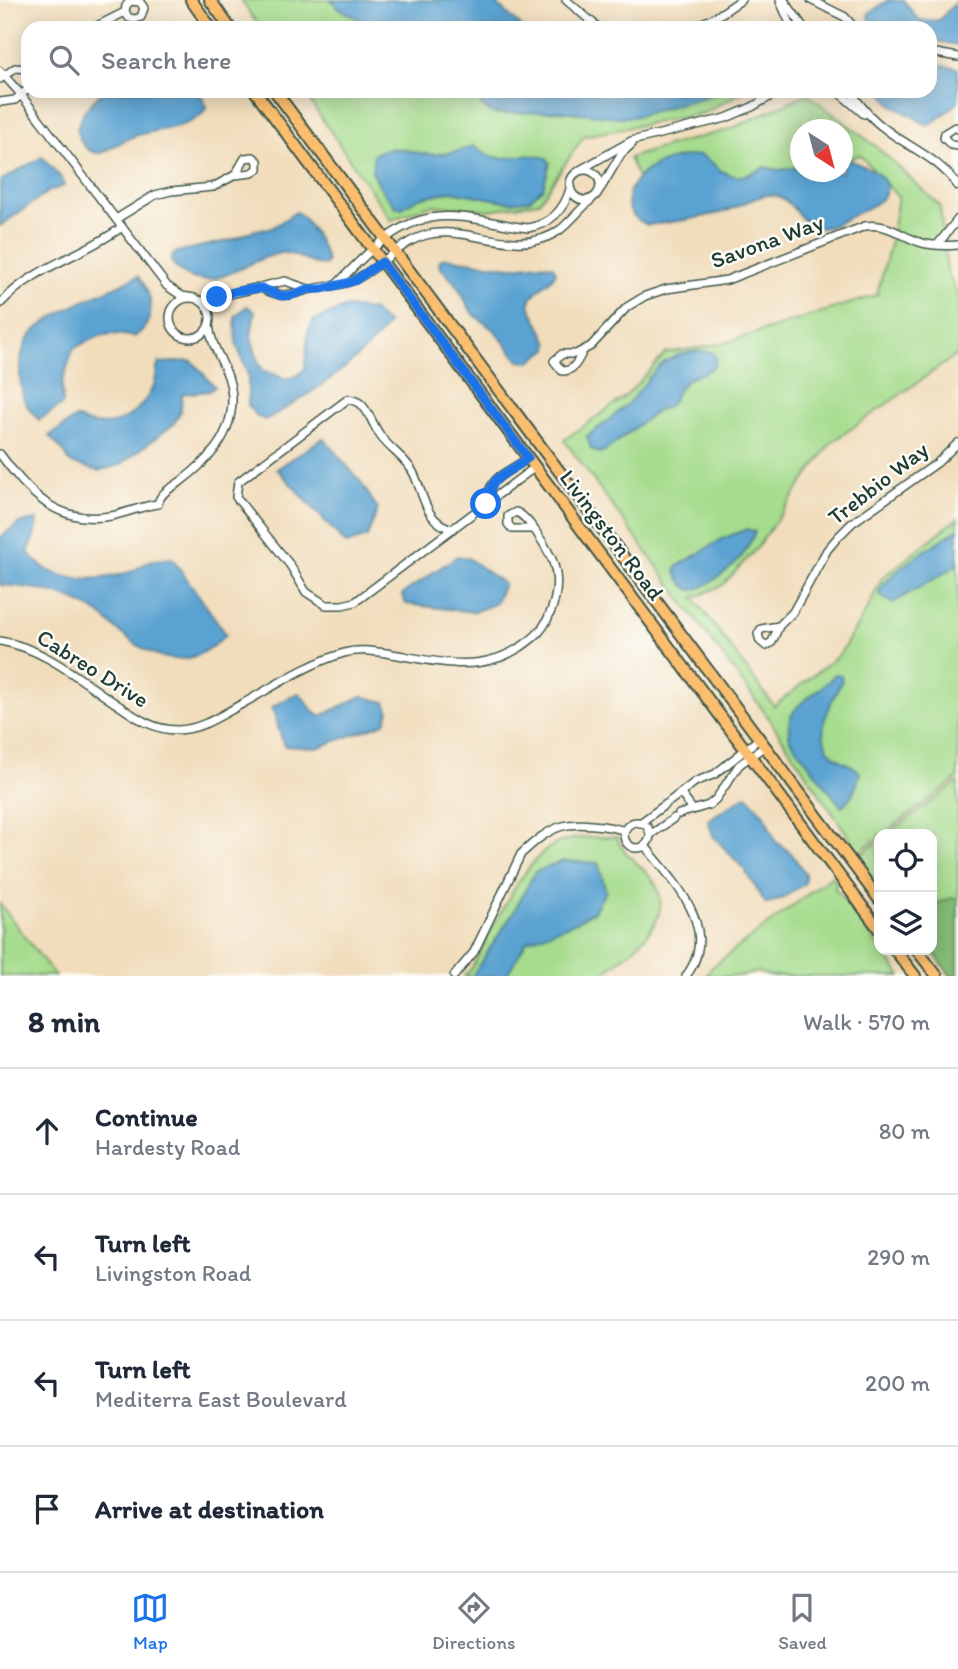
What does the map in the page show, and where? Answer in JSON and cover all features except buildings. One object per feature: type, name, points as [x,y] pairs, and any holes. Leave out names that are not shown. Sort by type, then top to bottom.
[{"type":"main road","points":[[191,0],[206,21]]},
{"type":"main road","points":[[210,0],[225,21]]},
{"type":"main road","name":"Livingston Road","points":[[260,98],[874,922]]},
{"type":"main road","name":"Livingston Road","points":[[280,98],[874,892]]},
{"type":"main road","points":[[899,955],[915,976]]},
{"type":"main road","points":[[921,955],[937,976]]},
{"type":"street","points":[[566,0],[591,21]]},
{"type":"street","points":[[707,21],[741,0]]},
{"type":"street","points":[[782,0],[790,21]]},
{"type":"street","points":[[782,0],[798,21]]},
{"type":"street","points":[[811,0],[849,21]]},
{"type":"street","points":[[107,21],[125,12]]},
{"type":"street","points":[[937,53],[958,57]]},
{"type":"street","points":[[21,67],[1,75],[21,95]]},
{"type":"street","points":[[0,102],[21,97]]},
{"type":"street","points":[[0,456],[4,466],[37,497],[53,508],[71,514],[98,517],[158,505],[163,494],[211,457],[226,430],[232,407],[231,387],[225,367],[214,348],[208,308],[167,286],[24,98]]},
{"type":"street","points":[[761,101],[765,98]]},
{"type":"street","points":[[335,285],[386,239],[411,224],[431,217],[528,228],[538,226],[556,215],[565,204],[572,175],[580,170],[638,139],[726,118],[767,98]]},
{"type":"street","points":[[844,98],[871,117]]},
{"type":"street","points":[[856,98],[885,130],[935,162],[958,186]]},
{"type":"street","points":[[958,129],[951,128],[944,138],[951,145],[958,146]]},
{"type":"street","points":[[261,288],[282,296],[354,281],[416,238],[441,232],[510,242],[535,242],[564,228],[595,195],[621,154],[638,139]]},
{"type":"street","points":[[580,170],[595,173],[600,182],[595,195]]},
{"type":"street","points":[[116,219],[155,195],[213,187],[235,175]]},
{"type":"street","points":[[570,189],[578,199],[595,195]]},
{"type":"street","points":[[938,244],[958,219]]},
{"type":"street","name":"Savona Way","points":[[583,351],[591,346],[627,307],[645,296],[666,289],[727,280],[865,226],[878,224],[890,227],[916,241],[958,245]]},
{"type":"street","points":[[0,304],[22,284],[72,254],[104,240],[122,227]]},
{"type":"street","points":[[172,311],[180,301],[226,295],[285,281],[308,289]]},
{"type":"street","points":[[167,286],[172,303],[171,321],[175,331],[183,337],[194,338],[214,348]]},
{"type":"street","points":[[194,338],[202,334],[219,302],[226,295]]},
{"type":"street","points":[[453,528],[445,527],[424,505],[415,475],[407,462],[380,436],[362,404],[356,400],[348,399],[238,482],[236,497],[290,565],[306,592],[326,605],[342,606],[355,602],[486,504],[531,463]]},
{"type":"street","name":"Trebbio Way","points":[[779,626],[793,612],[827,550],[845,530],[937,463],[958,443]]},
{"type":"street","points":[[486,504],[489,489],[496,479],[531,463]]},
{"type":"street","name":"Cabreo Drive","points":[[0,641],[34,650],[148,725],[172,730],[192,729],[279,683],[352,650],[375,651],[443,664],[481,663],[510,653],[532,639],[545,624],[554,606],[557,589],[552,560],[532,529]]},
{"type":"street","points":[[645,846],[629,846],[625,831],[629,825],[640,823],[695,782],[715,774],[763,742]]},
{"type":"street","points":[[645,846],[650,835],[676,816],[709,805],[716,799],[748,753]]},
{"type":"street","points":[[681,794],[692,810]]},
{"type":"street","points":[[640,823],[647,827],[650,835]]},
{"type":"street","points":[[454,976],[474,952],[521,854],[564,825],[613,827],[625,831]]},
{"type":"street","points":[[645,846],[670,876],[696,917],[700,934],[699,948],[694,966],[686,976]]},
{"type":"green space","points":[[241,0],[417,0],[452,21],[255,21]]},
{"type":"green space","points":[[308,98],[606,98],[618,102],[643,98],[731,98],[704,113],[584,136],[539,202],[490,210],[431,205],[391,220]]},
{"type":"green space","points":[[798,98],[812,98],[840,119],[790,119],[790,173],[645,192],[629,158],[728,130]]},
{"type":"green space","points":[[853,129],[878,148],[940,206],[947,271],[958,295],[958,354],[831,443],[756,549],[723,585],[694,598],[774,706],[839,655],[868,608],[882,578],[958,518],[958,778],[890,829],[874,829],[874,841],[859,852],[765,713],[564,440],[626,396],[666,353],[721,344],[877,295],[890,245],[898,197],[860,155],[853,157]]},
{"type":"green space","points":[[958,782],[958,898],[937,904],[937,829],[895,829]]},
{"type":"green space","points":[[617,837],[624,850],[650,876],[660,897],[660,911],[654,924],[635,948],[600,976],[464,976],[471,969],[508,898],[545,851],[572,839]]},
{"type":"green space","points":[[874,845],[874,882],[854,860]]},
{"type":"green space","points":[[832,876],[836,882],[835,888],[874,940],[874,955],[885,955],[901,976],[770,976],[757,972],[743,976],[706,976],[712,967]]},
{"type":"green space","points":[[958,898],[958,976],[951,976],[935,955],[937,955],[937,903]]},
{"type":"green space","points":[[0,904],[55,976],[0,976]]},
{"type":"water","points":[[332,0],[492,0],[515,21],[362,21],[337,7]]},
{"type":"water","points":[[888,0],[904,1],[917,18],[925,21],[875,21],[869,19],[868,14]]},
{"type":"water","points":[[958,0],[958,45],[937,41],[937,21],[931,21],[939,20]]},
{"type":"water","points":[[937,65],[958,68],[958,103],[931,124],[927,125],[891,104],[887,98],[937,98]]},
{"type":"water","points":[[96,98],[202,98],[207,107],[201,115],[185,124],[135,136],[100,153],[84,146],[79,138],[77,129],[84,111]]},
{"type":"water","points":[[700,98],[633,117],[560,111],[495,114],[477,99]]},
{"type":"water","points":[[474,146],[494,157],[546,158],[550,163],[543,188],[529,200],[509,202],[451,191],[419,198],[397,208],[383,192],[372,171],[374,154],[389,149],[441,154]]},
{"type":"water","points":[[699,155],[733,176],[749,174],[765,167],[778,170],[790,168],[790,182],[853,182],[853,161],[874,171],[883,179],[886,192],[870,207],[825,228],[812,226],[784,199],[768,195],[723,212],[648,225],[631,212],[628,203],[632,186],[646,171],[677,158]]},
{"type":"water","points":[[42,157],[62,179],[64,186],[49,191],[0,226],[0,181]]},
{"type":"water","points":[[296,212],[305,220],[319,242],[326,257],[327,262],[324,265],[282,253],[226,275],[197,279],[183,274],[171,261],[177,252],[235,239],[255,230],[272,228]]},
{"type":"water","points":[[445,258],[510,267],[540,264],[553,266],[556,272],[534,295],[529,305],[549,344],[548,349],[530,362],[519,361],[495,331],[472,313],[457,285],[439,266],[440,260]]},
{"type":"water","points":[[138,276],[150,300],[147,324],[134,337],[102,335],[73,349],[62,384],[63,404],[39,420],[25,401],[21,385],[22,356],[30,336],[65,310]]},
{"type":"water","points":[[247,306],[255,312],[251,336],[258,362],[263,370],[286,379],[297,376],[305,368],[308,331],[314,320],[347,307],[372,310],[388,324],[348,365],[298,401],[265,420],[256,416],[248,405],[248,375],[236,343],[235,316]]},
{"type":"water","points":[[699,351],[712,352],[716,358],[709,370],[686,381],[669,406],[658,410],[605,451],[599,453],[591,449],[587,436],[626,405],[656,369],[672,358]]},
{"type":"water","points":[[192,361],[215,387],[209,391],[182,394],[181,410],[174,424],[120,465],[98,471],[70,463],[65,453],[49,436],[76,418],[100,425],[122,420],[132,414],[148,396],[155,382],[159,363]]},
{"type":"water","points":[[323,438],[360,481],[378,509],[367,537],[346,544],[277,469]]},
{"type":"water","points":[[37,520],[35,537],[28,552],[49,570],[61,575],[88,579],[117,576],[150,561],[172,558],[226,634],[200,654],[188,658],[162,657],[136,644],[97,612],[72,599],[36,589],[0,585],[0,538],[19,523]]},
{"type":"water","points":[[747,529],[755,532],[732,567],[701,587],[689,589],[683,584],[675,571],[678,566],[724,538]]},
{"type":"water","points":[[958,529],[957,565],[895,602],[891,603],[881,596],[879,592],[893,575]]},
{"type":"water","points":[[457,556],[468,558],[504,584],[495,604],[473,612],[406,604],[402,594]]},
{"type":"water","points":[[835,674],[841,675],[842,680],[828,709],[823,730],[824,740],[837,758],[860,773],[853,792],[841,806],[790,740],[789,727],[796,709]]},
{"type":"water","points":[[298,693],[314,712],[321,716],[362,696],[385,702],[389,710],[385,723],[317,748],[284,746],[272,707]]},
{"type":"water","points":[[747,795],[765,816],[775,841],[791,853],[805,873],[805,883],[783,898],[766,904],[744,869],[713,836],[708,820]]},
{"type":"water","points":[[563,861],[598,863],[606,891],[594,911],[576,922],[527,941],[506,976],[472,976],[513,913],[535,872]]},
{"type":"route","points":[[217,297],[261,288],[282,296],[308,289],[322,289],[354,281],[382,262],[528,458],[492,483],[486,504]]}]
